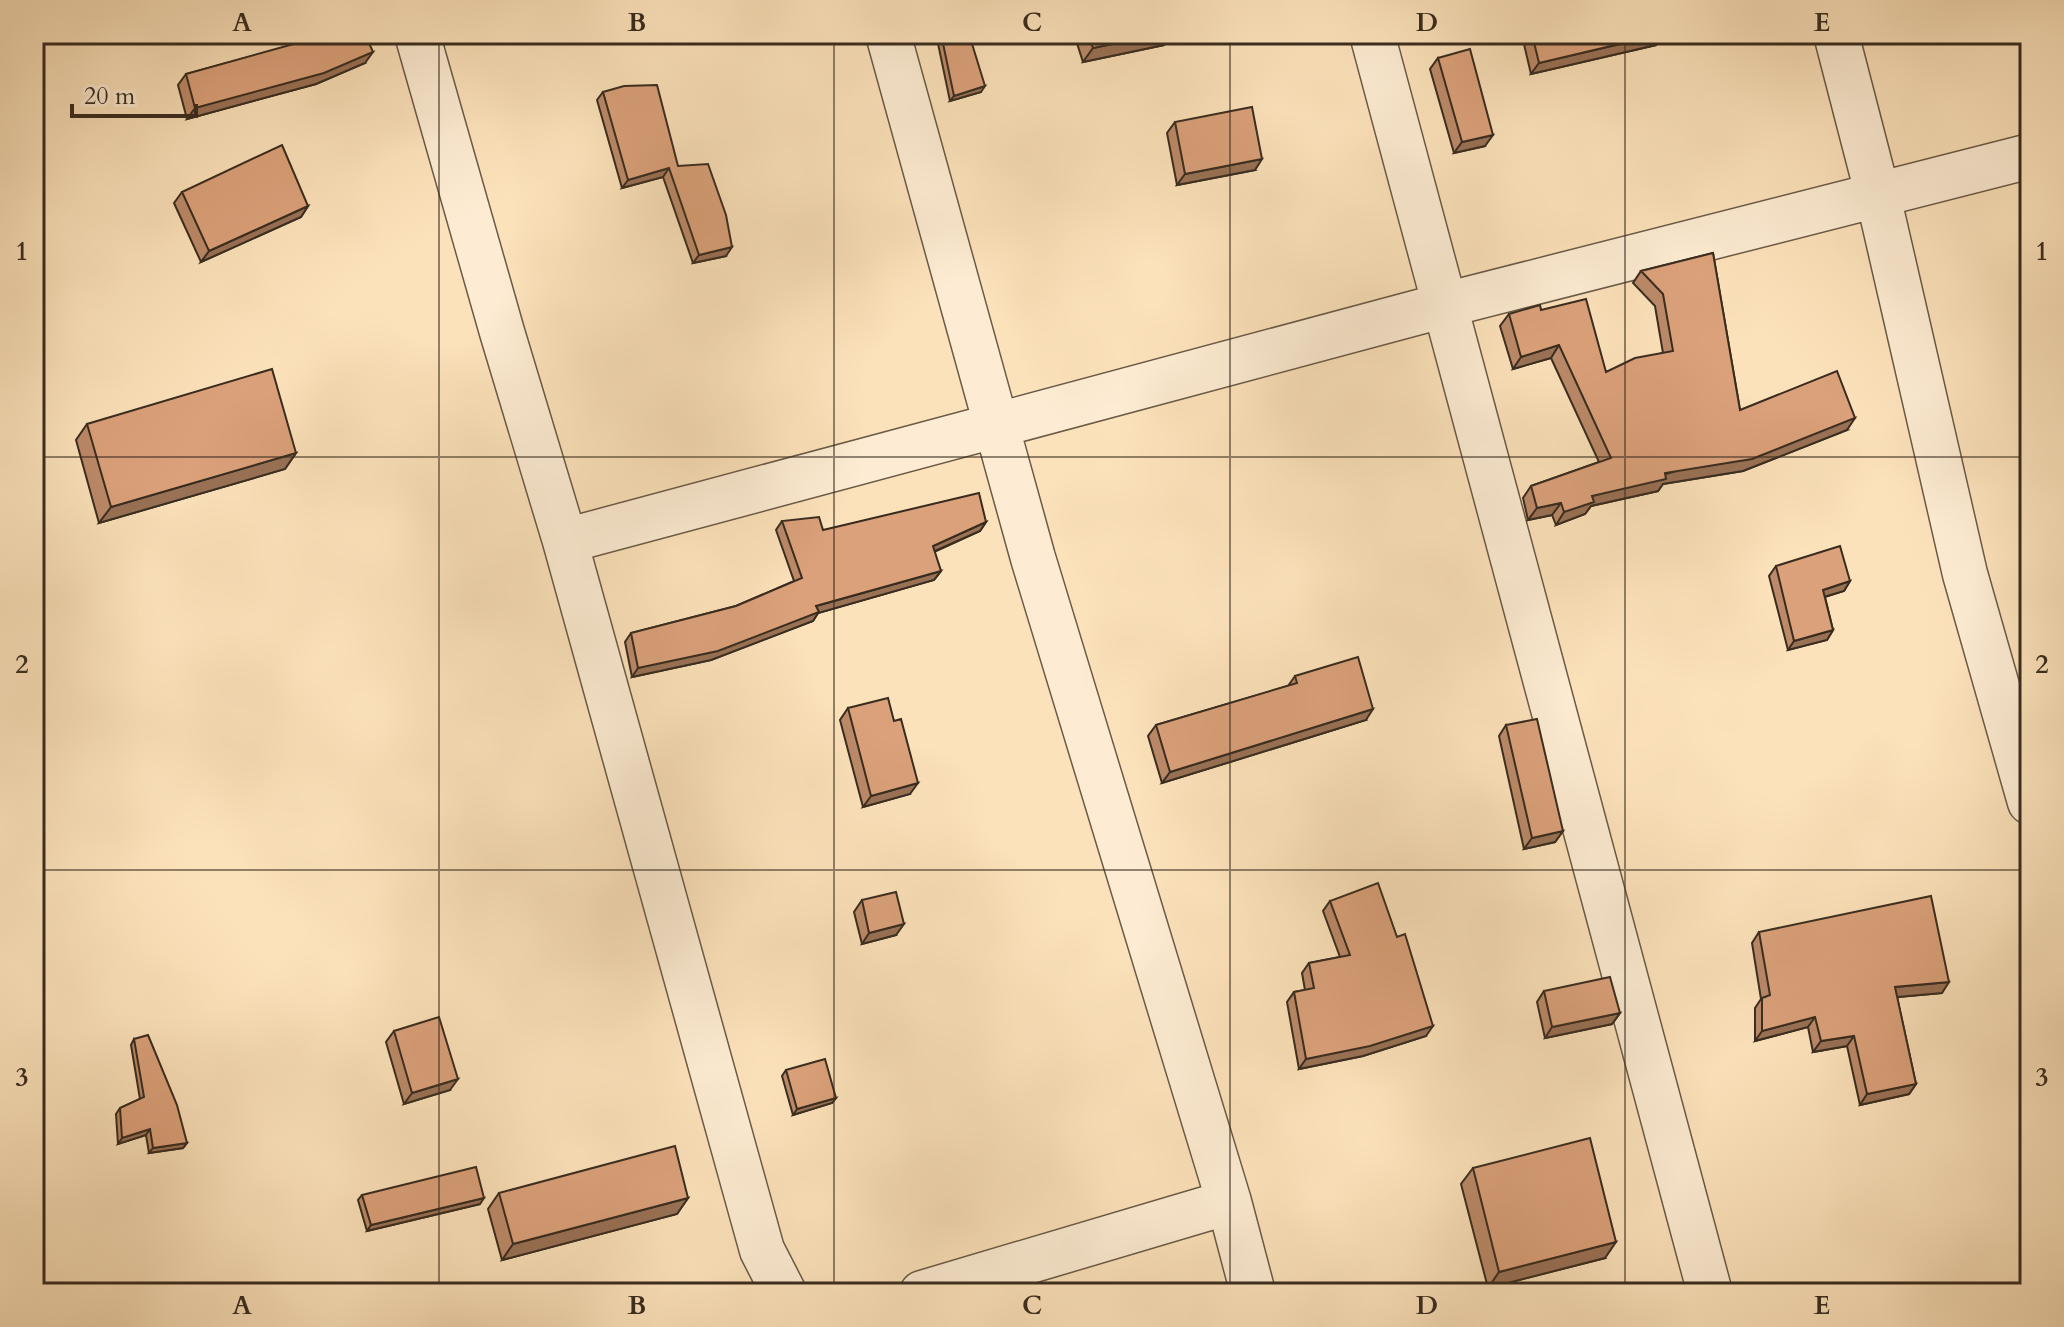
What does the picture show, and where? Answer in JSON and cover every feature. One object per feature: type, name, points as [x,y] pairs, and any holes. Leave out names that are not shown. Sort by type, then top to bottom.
[{"type":"street","points":[[417,34],[565,541],[762,1250],[784,1293]]},
{"type":"street","points":[[888,34],[1033,558],[1229,1202],[1253,1293]]},
{"type":"street","points":[[1372,34],[1710,1293]]},
{"type":"street","points":[[1836,34],[1878,196],[1965,574],[2030,802]]},
{"type":"street","points":[[565,541],[1445,305],[2030,156]]},
{"type":"street","points":[[922,1293],[1229,1202]]},
{"type":"building","points":[[317,34],[365,34],[373,52],[324,73],[195,108],[186,74],[308,40],[307,37]]},
{"type":"building","points":[[941,34],[969,34],[985,86],[954,96]]},
{"type":"building","points":[[1088,34],[1160,34],[1093,48]]},
{"type":"building","points":[[1532,34],[1662,34],[1539,63]]},
{"type":"building","points":[[1470,49],[1493,135],[1462,142],[1438,58]]},
{"type":"building","points":[[657,85],[678,166],[708,164],[726,215],[732,247],[699,255],[669,168],[628,180],[603,92],[624,86]]},
{"type":"building","points":[[1252,107],[1262,159],[1185,174],[1175,122]]},
{"type":"building","points":[[282,145],[308,206],[209,251],[182,192]]},
{"type":"building","points":[[1713,253],[1740,410],[1837,371],[1855,418],[1752,459],[1665,473],[1666,479],[1592,496],[1594,502],[1564,512],[1561,503],[1537,508],[1531,486],[1611,458],[1559,345],[1521,357],[1509,314],[1540,305],[1541,310],[1586,299],[1606,372],[1635,358],[1673,351],[1663,294],[1641,271]]},
{"type":"building","points":[[272,369],[296,453],[111,507],[87,424]]},
{"type":"building","points":[[979,493],[986,522],[933,546],[941,571],[816,606],[819,612],[718,651],[638,668],[631,633],[736,606],[802,578],[782,521],[819,517],[823,530]]},
{"type":"building","points":[[1840,546],[1850,581],[1823,590],[1833,630],[1794,641],[1776,566]]},
{"type":"building","points":[[1358,657],[1373,709],[1170,772],[1156,725],[1297,683],[1295,676]]},
{"type":"building","points":[[888,698],[894,721],[901,719],[918,783],[871,796],[848,708]]},
{"type":"building","points":[[1537,719],[1563,831],[1532,838],[1506,725]]},
{"type":"building","points":[[1378,883],[1397,937],[1405,934],[1433,1026],[1370,1046],[1306,1059],[1294,992],[1314,988],[1309,963],[1350,955],[1330,901]]},
{"type":"building","points":[[896,892],[904,924],[869,933],[862,900]]},
{"type":"building","points":[[1931,896],[1949,982],[1895,987],[1916,1084],[1867,1094],[1854,1036],[1821,1041],[1815,1017],[1762,1031],[1762,998],[1770,995],[1759,932]]},
{"type":"building","points":[[1610,977],[1620,1013],[1552,1027],[1544,991]]},
{"type":"building","points":[[439,1017],[458,1079],[412,1093],[394,1031]]},
{"type":"building","points":[[148,1035],[177,1105],[187,1143],[153,1148],[150,1129],[122,1138],[120,1108],[144,1097],[134,1039]]},
{"type":"building","points":[[825,1059],[836,1098],[797,1109],[786,1070]]},
{"type":"building","points":[[1590,1138],[1616,1242],[1499,1272],[1473,1168]]},
{"type":"building","points":[[675,1146],[688,1198],[513,1244],[499,1193]]},
{"type":"building","points":[[476,1167],[484,1198],[371,1225],[362,1195]]}]
